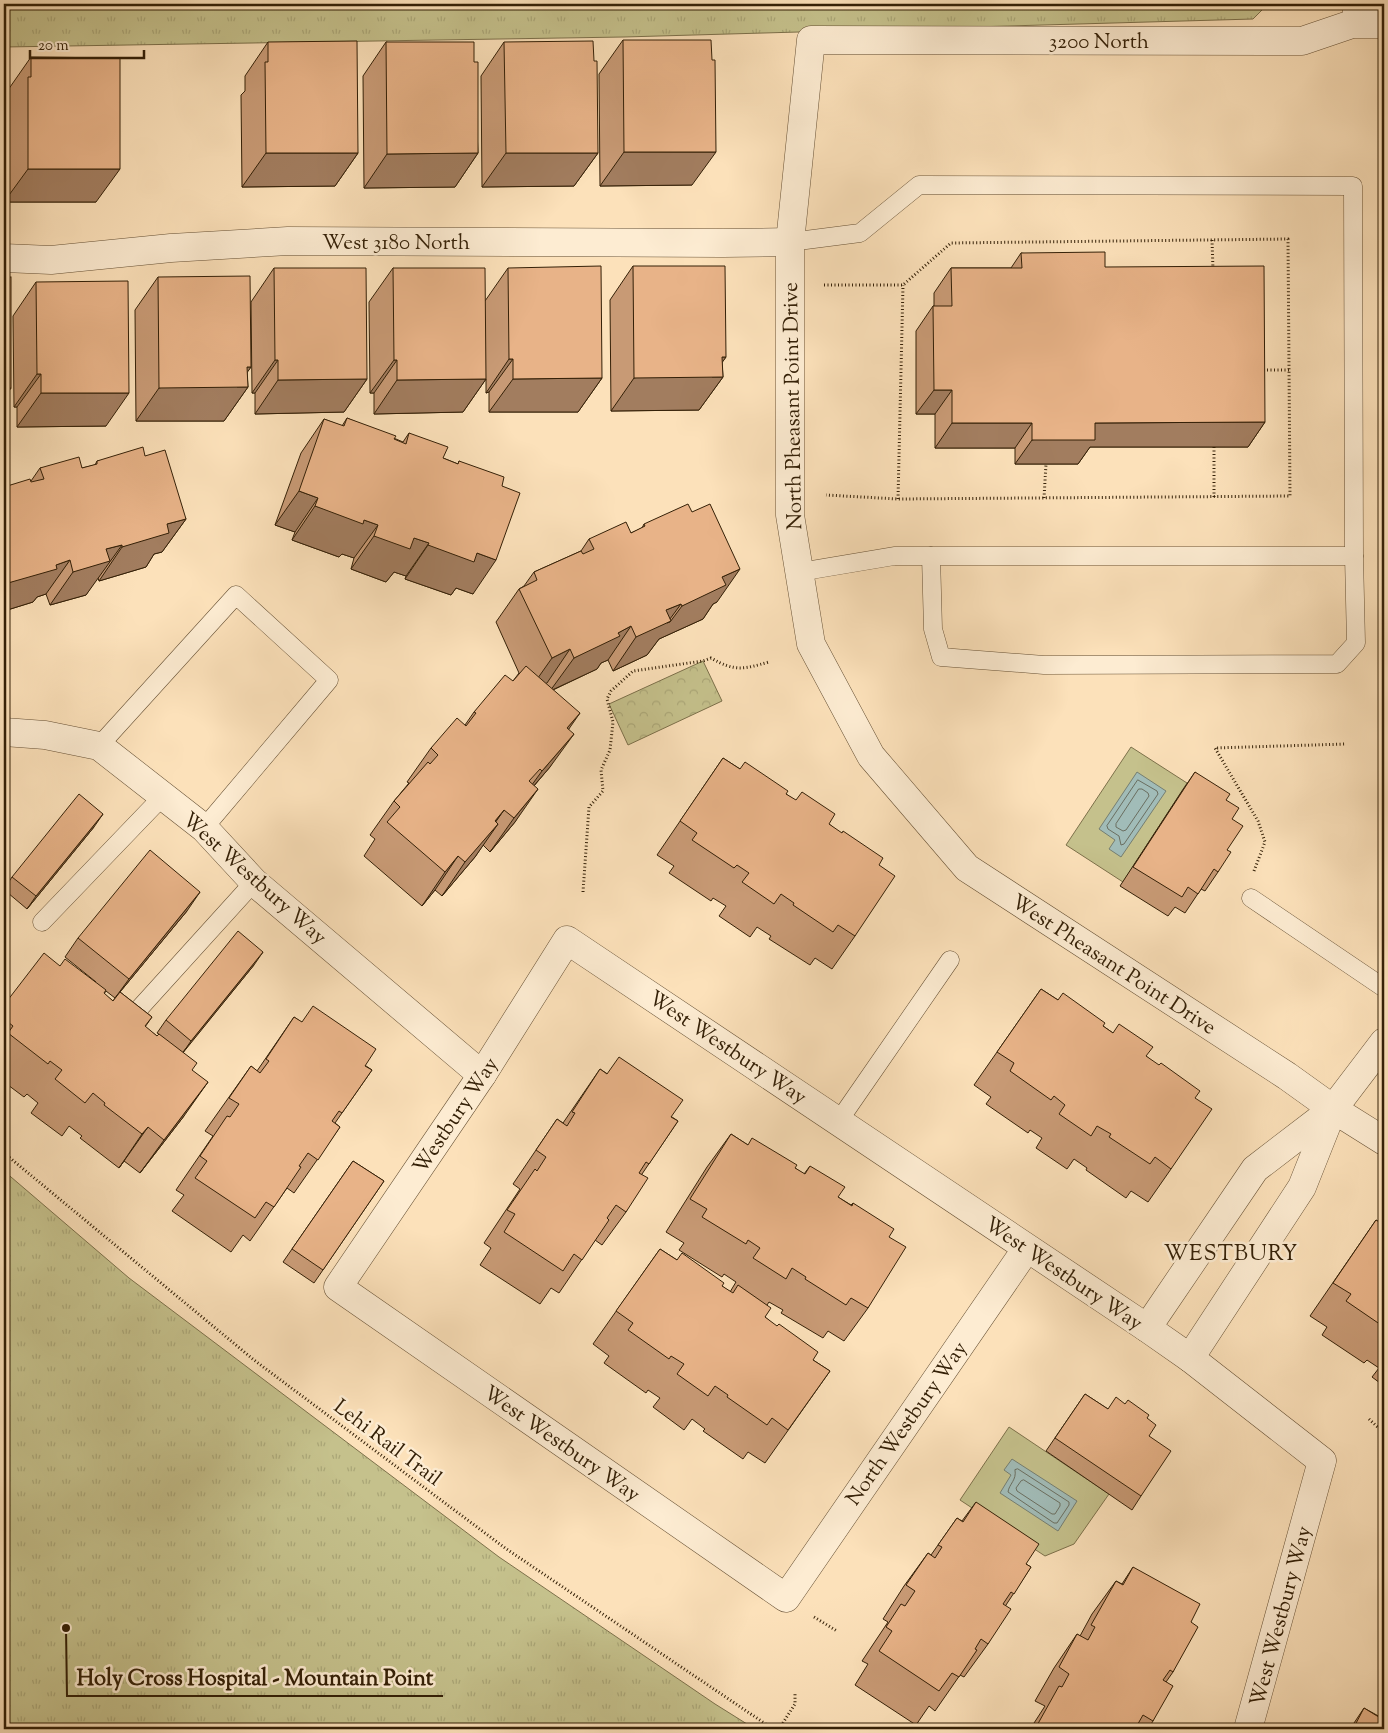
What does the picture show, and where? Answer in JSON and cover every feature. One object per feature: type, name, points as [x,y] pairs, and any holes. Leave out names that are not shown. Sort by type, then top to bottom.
[{"type":"street","name":"3200 North","points":[[810,40],[1302,42],[1352,14],[1384,24]]},
{"type":"street","name":"North Pheasant Point Drive","points":[[810,40],[790,242],[790,514],[810,644],[871,756]]},
{"type":"street","name":"West 3180 North","points":[[4,258],[51,260],[171,248],[288,241],[790,242]]},
{"type":"street","name":"West Westbury Way","points":[[4,732],[45,735],[99,746],[204,828],[254,882],[482,1075]]},
{"type":"street","name":"West Pheasant Point Drive","points":[[871,756],[967,868],[1278,1071],[1333,1110],[1384,1140]]},
{"type":"street","name":"West Westbury Way","points":[[567,940],[1147,1328],[1190,1358],[1322,1461],[1248,1729]]},
{"type":"street","name":"Westbury Way","points":[[338,1287],[482,1075],[567,940]]},
{"type":"street","points":[[1190,1358],[1302,1187],[1333,1110],[1384,1042]]},
{"type":"street","points":[[1147,1328],[1256,1169],[1333,1110]]},
{"type":"street","name":"North Westbury Way","points":[[786,1598],[1027,1248]]},
{"type":"street","name":"West Westbury Way","points":[[338,1287],[786,1598]]},
{"type":"lane","points":[[790,242],[860,233],[919,185],[1352,186],[1356,643],[1338,664],[1044,665],[941,657],[933,629],[931,556]]},
{"type":"lane","points":[[799,572],[894,556],[1354,556]]},
{"type":"lane","points":[[99,746],[236,595],[329,680],[204,828]]},
{"type":"lane","points":[[42,922],[163,796]]},
{"type":"lane","points":[[138,1010],[254,882]]},
{"type":"lane","points":[[1251,898],[1384,988]]},
{"type":"lane","points":[[838,1122],[950,960]]},
{"type":"path","points":[[824,285],[903,285],[951,243],[1288,239],[1290,496],[898,499],[826,495]]},
{"type":"path","points":[[1212,240],[1213,274]]},
{"type":"path","points":[[898,499],[903,285]]},
{"type":"path","points":[[1256,370],[1290,370]]},
{"type":"path","points":[[1214,447],[1214,497]]},
{"type":"path","points":[[1044,498],[1046,464]]},
{"type":"path","points":[[583,892],[589,807],[603,791],[601,770],[610,750],[612,722],[607,699],[611,691],[633,671],[703,661],[711,658],[725,666],[746,669],[769,662]]},
{"type":"path","points":[[1254,872],[1265,842],[1258,821],[1215,748],[1346,744]]},
{"type":"path","name":"Lehi Rail Trail","points":[[4,1153],[254,1360],[481,1530],[773,1729]]},
{"type":"path","points":[[1369,1419],[1384,1433]]},
{"type":"path","points":[[779,1729],[795,1704],[794,1692]]},
{"type":"green space","points":[[4,4],[1268,4],[1253,19],[624,37],[4,47]]},
{"type":"green space","points":[[703,661],[722,701],[628,745],[609,704]]},
{"type":"green space","points":[[1131,747],[1187,783],[1123,882],[1066,845]]},
{"type":"green space","points":[[4,1171],[129,1278],[499,1557],[715,1704],[755,1729],[4,1729]]},
{"type":"green space","points":[[1009,1427],[1109,1494],[1074,1544],[1045,1556],[960,1500]]},
{"type":"water","points":[[1137,772],[1166,791],[1121,857],[1109,849],[1115,840],[1099,829]]},
{"type":"water","points":[[1012,1459],[1077,1501],[1058,1531],[1000,1493],[1011,1475],[1004,1470]]},
{"type":"building","points":[[623,40],[711,40],[712,60],[715,60],[716,152],[624,152]]},
{"type":"building","points":[[357,41],[358,153],[266,153],[265,62],[268,62],[268,42]]},
{"type":"building","points":[[593,41],[594,61],[597,61],[598,153],[506,153],[504,42]]},
{"type":"building","points":[[386,42],[474,42],[474,62],[478,62],[478,153],[387,154]]},
{"type":"building","points":[[31,57],[120,58],[120,169],[28,169],[28,77],[31,77]]},
{"type":"building","points":[[1105,252],[1105,267],[1264,266],[1265,422],[1095,423],[1095,440],[1032,440],[1032,423],[952,423],[952,390],[934,390],[933,306],[952,306],[951,268],[1022,268],[1021,253]]},
{"type":"building","points":[[601,266],[602,378],[513,379],[513,359],[509,359],[508,268]]},
{"type":"building","points":[[633,266],[725,266],[726,357],[722,357],[723,377],[634,378]]},
{"type":"building","points":[[274,268],[366,268],[367,379],[278,380],[278,360],[275,360]]},
{"type":"building","points":[[393,268],[485,268],[486,379],[397,380],[397,360],[394,360]]},
{"type":"building","points":[[250,276],[251,367],[247,367],[248,387],[159,388],[158,277]]},
{"type":"building","points":[[4,277],[11,277],[11,388],[4,388]]},
{"type":"building","points":[[128,281],[129,393],[41,393],[41,374],[37,374],[36,282]]},
{"type":"building","points":[[347,418],[396,436],[394,439],[406,444],[409,433],[448,447],[443,458],[458,464],[459,461],[504,477],[502,486],[520,493],[496,560],[477,553],[474,562],[414,538],[410,549],[374,536],[378,525],[364,520],[363,524],[315,506],[318,498],[299,491],[324,419],[344,426]]},
{"type":"building","points":[[143,447],[145,456],[165,450],[186,519],[167,524],[169,533],[122,547],[122,545],[106,549],[110,561],[73,572],[70,560],[56,565],[57,569],[8,583],[6,575],[4,576],[4,487],[30,479],[31,482],[44,479],[40,468],[79,457],[82,468],[97,464],[97,461]]},
{"type":"building","points":[[688,504],[692,512],[710,504],[740,569],[722,577],[726,585],[682,606],[681,604],[666,610],[671,621],[636,637],[631,626],[618,633],[620,636],[574,658],[570,649],[552,658],[519,589],[537,580],[534,572],[581,551],[583,554],[594,549],[589,539],[626,522],[631,533],[645,526],[644,524]]},
{"type":"building","points":[[526,666],[580,713],[567,728],[574,734],[542,771],[540,769],[529,781],[538,789],[514,818],[504,810],[495,821],[498,824],[465,862],[458,856],[445,872],[387,822],[400,807],[394,801],[428,762],[430,764],[438,755],[431,748],[457,718],[466,726],[476,713],[474,712],[505,675],[513,681]]},
{"type":"building","points":[[723,758],[740,769],[745,762],[788,791],[786,794],[796,800],[802,792],[835,814],[829,824],[842,833],[843,831],[883,858],[879,865],[895,876],[855,936],[838,925],[833,932],[793,905],[794,903],[781,894],[774,904],[742,882],[749,873],[737,865],[734,868],[692,840],[697,833],[680,821]]},
{"type":"building","points":[[1195,772],[1230,794],[1226,800],[1239,808],[1232,819],[1243,826],[1227,850],[1231,852],[1218,872],[1214,869],[1198,894],[1188,887],[1182,897],[1133,867]]},
{"type":"building","points":[[79,794],[103,814],[36,896],[12,877]]},
{"type":"building","points":[[150,850],[200,892],[129,979],[78,938]]},
{"type":"building","points":[[4,881],[8,881],[6,916],[4,916]]},
{"type":"building","points":[[238,931],[263,952],[191,1041],[166,1020]]},
{"type":"building","points":[[44,953],[60,966],[65,959],[106,990],[104,993],[113,1001],[120,992],[152,1017],[145,1026],[157,1036],[159,1034],[197,1063],[192,1070],[208,1082],[164,1140],[148,1127],[142,1134],[104,1105],[105,1103],[93,1093],[85,1103],[55,1079],[62,1070],[50,1061],[48,1064],[8,1033],[13,1026],[4,1019],[4,1005]]},
{"type":"building","points":[[1041,989],[1058,1000],[1063,993],[1105,1023],[1103,1026],[1113,1033],[1119,1024],[1153,1047],[1146,1056],[1159,1065],[1161,1063],[1200,1091],[1195,1098],[1212,1109],[1171,1169],[1155,1157],[1150,1164],[1109,1137],[1111,1134],[1097,1126],[1091,1136],[1059,1114],[1065,1105],[1054,1096],[1051,1100],[1010,1071],[1014,1063],[997,1052]]},
{"type":"building","points":[[313,1006],[376,1049],[365,1066],[372,1070],[342,1113],[339,1111],[332,1121],[340,1127],[318,1160],[308,1153],[299,1166],[301,1167],[274,1207],[266,1202],[255,1218],[195,1178],[207,1161],[200,1156],[227,1116],[230,1117],[239,1104],[229,1098],[251,1066],[260,1073],[269,1061],[266,1059],[294,1017],[302,1022]]},
{"type":"building","points":[[619,1057],[683,1100],[671,1117],[678,1121],[649,1164],[646,1162],[639,1173],[648,1178],[626,1212],[616,1205],[607,1218],[609,1220],[582,1260],[574,1254],[563,1271],[504,1232],[515,1214],[507,1210],[535,1169],[537,1171],[546,1157],[536,1150],[557,1119],[567,1126],[575,1113],[572,1112],[600,1069],[607,1074]]},
{"type":"building","points":[[731,1134],[748,1145],[752,1138],[797,1165],[795,1168],[805,1174],[810,1166],[845,1187],[838,1197],[852,1206],[853,1203],[894,1229],[889,1237],[906,1247],[868,1308],[851,1298],[846,1305],[805,1279],[806,1277],[792,1268],[786,1279],[753,1258],[760,1248],[748,1240],[746,1244],[702,1217],[707,1209],[690,1199]]},
{"type":"building","points":[[353,1161],[384,1181],[323,1270],[292,1249]]},
{"type":"building","points":[[1376,1220],[1384,1225],[1384,1327],[1346,1301],[1351,1294],[1333,1283]]},
{"type":"building","points":[[660,1249],[677,1260],[682,1253],[724,1283],[722,1286],[733,1293],[738,1285],[771,1308],[765,1317],[777,1326],[779,1324],[818,1352],[813,1360],[830,1371],[788,1430],[772,1418],[767,1425],[727,1397],[728,1395],[715,1386],[708,1396],[677,1374],[684,1364],[671,1356],[669,1359],[628,1330],[633,1323],[616,1311]]},
{"type":"building","points":[[1085,1394],[1108,1409],[1116,1397],[1125,1404],[1128,1400],[1149,1415],[1147,1418],[1156,1425],[1149,1436],[1171,1451],[1141,1496],[1055,1438]]},
{"type":"building","points":[[976,1502],[1039,1544],[1026,1564],[1031,1567],[1014,1594],[1011,1592],[1003,1604],[1011,1609],[988,1644],[981,1639],[975,1649],[977,1650],[959,1677],[952,1673],[939,1691],[879,1651],[892,1631],[886,1627],[901,1604],[905,1606],[915,1591],[906,1585],[928,1553],[935,1558],[942,1547],[938,1545],[957,1518],[963,1522]]},
{"type":"building","points":[[1133,1567],[1200,1604],[1191,1622],[1198,1627],[1173,1672],[1170,1670],[1163,1680],[1173,1686],[1153,1721],[1143,1715],[1135,1729],[1035,1729],[1059,1686],[1062,1687],[1069,1674],[1059,1667],[1077,1634],[1088,1640],[1095,1627],[1091,1625],[1116,1581],[1123,1585]]},
{"type":"building","points":[[1364,1708],[1382,1719],[1384,1715],[1384,1729],[1353,1729]]},
{"type":"place","name":"Holy Cross Hospital - Mountain Point","points":[[66,1628]]},
{"type":"district","name":"WESTBURY","points":[[1231,1252]]}]
